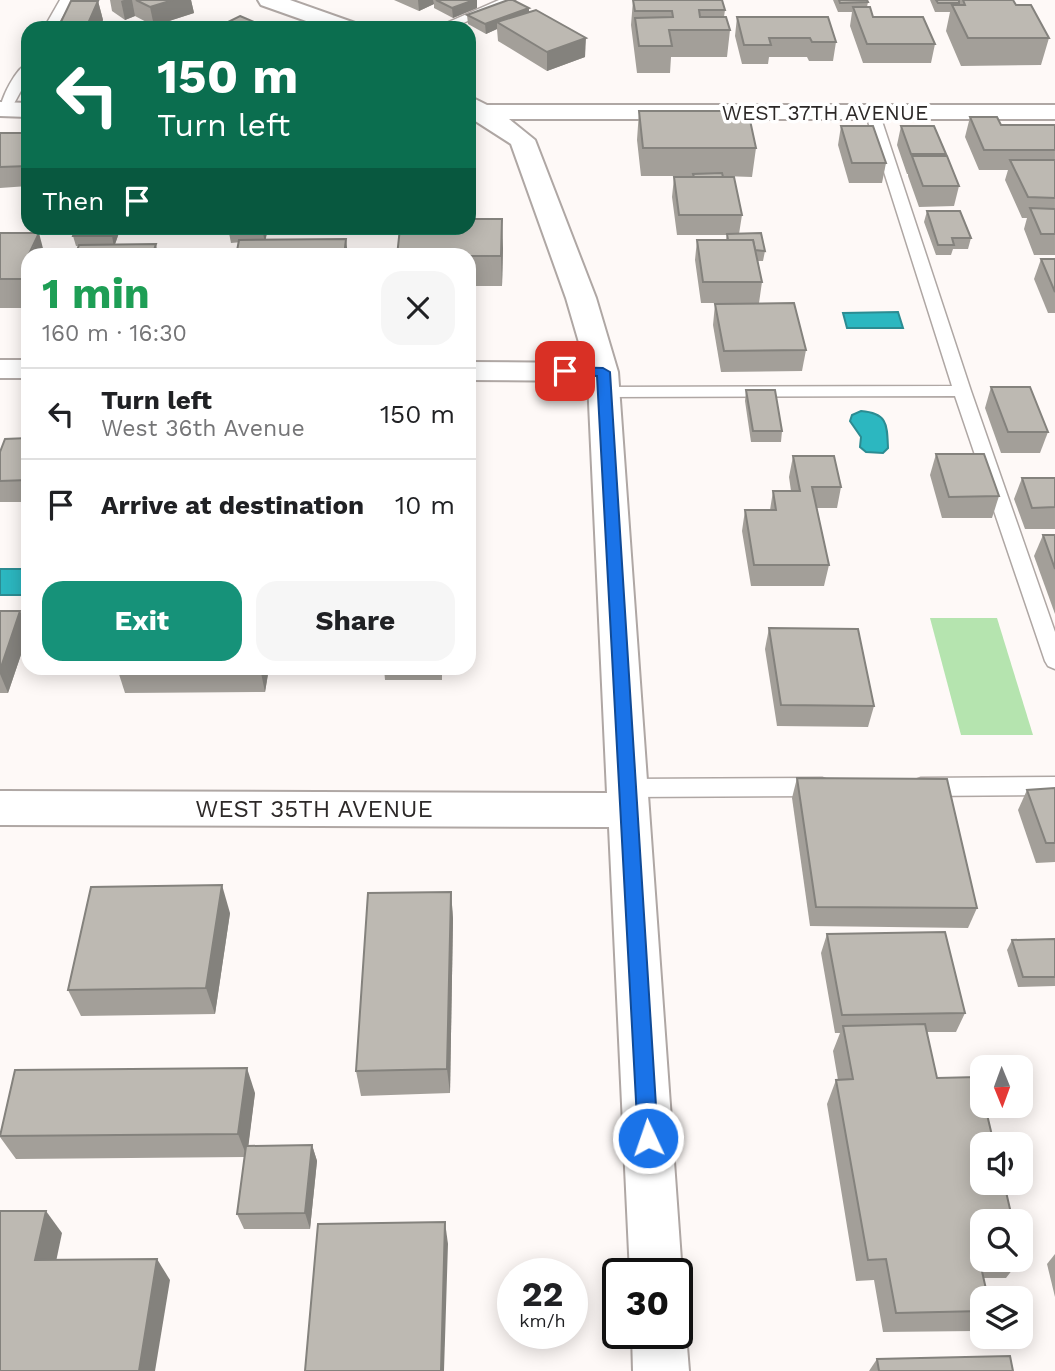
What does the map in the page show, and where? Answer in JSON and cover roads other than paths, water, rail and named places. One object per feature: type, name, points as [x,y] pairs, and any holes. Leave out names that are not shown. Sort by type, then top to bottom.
[{"type":"street","points":[[269,0],[328,21]]},
{"type":"street","name":"WEST 37TH AVENUE","points":[[476,109],[1055,112]]},
{"type":"street","points":[[476,111],[523,140],[581,298],[604,382],[655,1258]]},
{"type":"street","points":[[0,369],[21,369]]},
{"type":"street","points":[[476,372],[604,382]]},
{"type":"street","name":"WEST 35TH AVENUE","points":[[0,808],[628,799]]},
{"type":"street","points":[[660,1349],[661,1371]]},
{"type":"lane","points":[[54,21],[65,0]]},
{"type":"lane","points":[[458,21],[509,0]]},
{"type":"lane","points":[[11,110],[21,85]]},
{"type":"lane","points":[[872,112],[962,391],[1055,661]]},
{"type":"lane","points":[[604,382],[962,391]]},
{"type":"lane","points":[[905,787],[1055,786]]},
{"type":"lane","points":[[628,799],[837,787]]},
{"type":"water","points":[[898,312],[903,328],[847,328],[843,313]]},
{"type":"water","points":[[861,411],[876,414],[884,422],[888,448],[883,453],[866,452],[860,447],[861,437],[850,421],[852,415]]},
{"type":"water","points":[[0,569],[21,569],[21,595],[0,595]]}]
